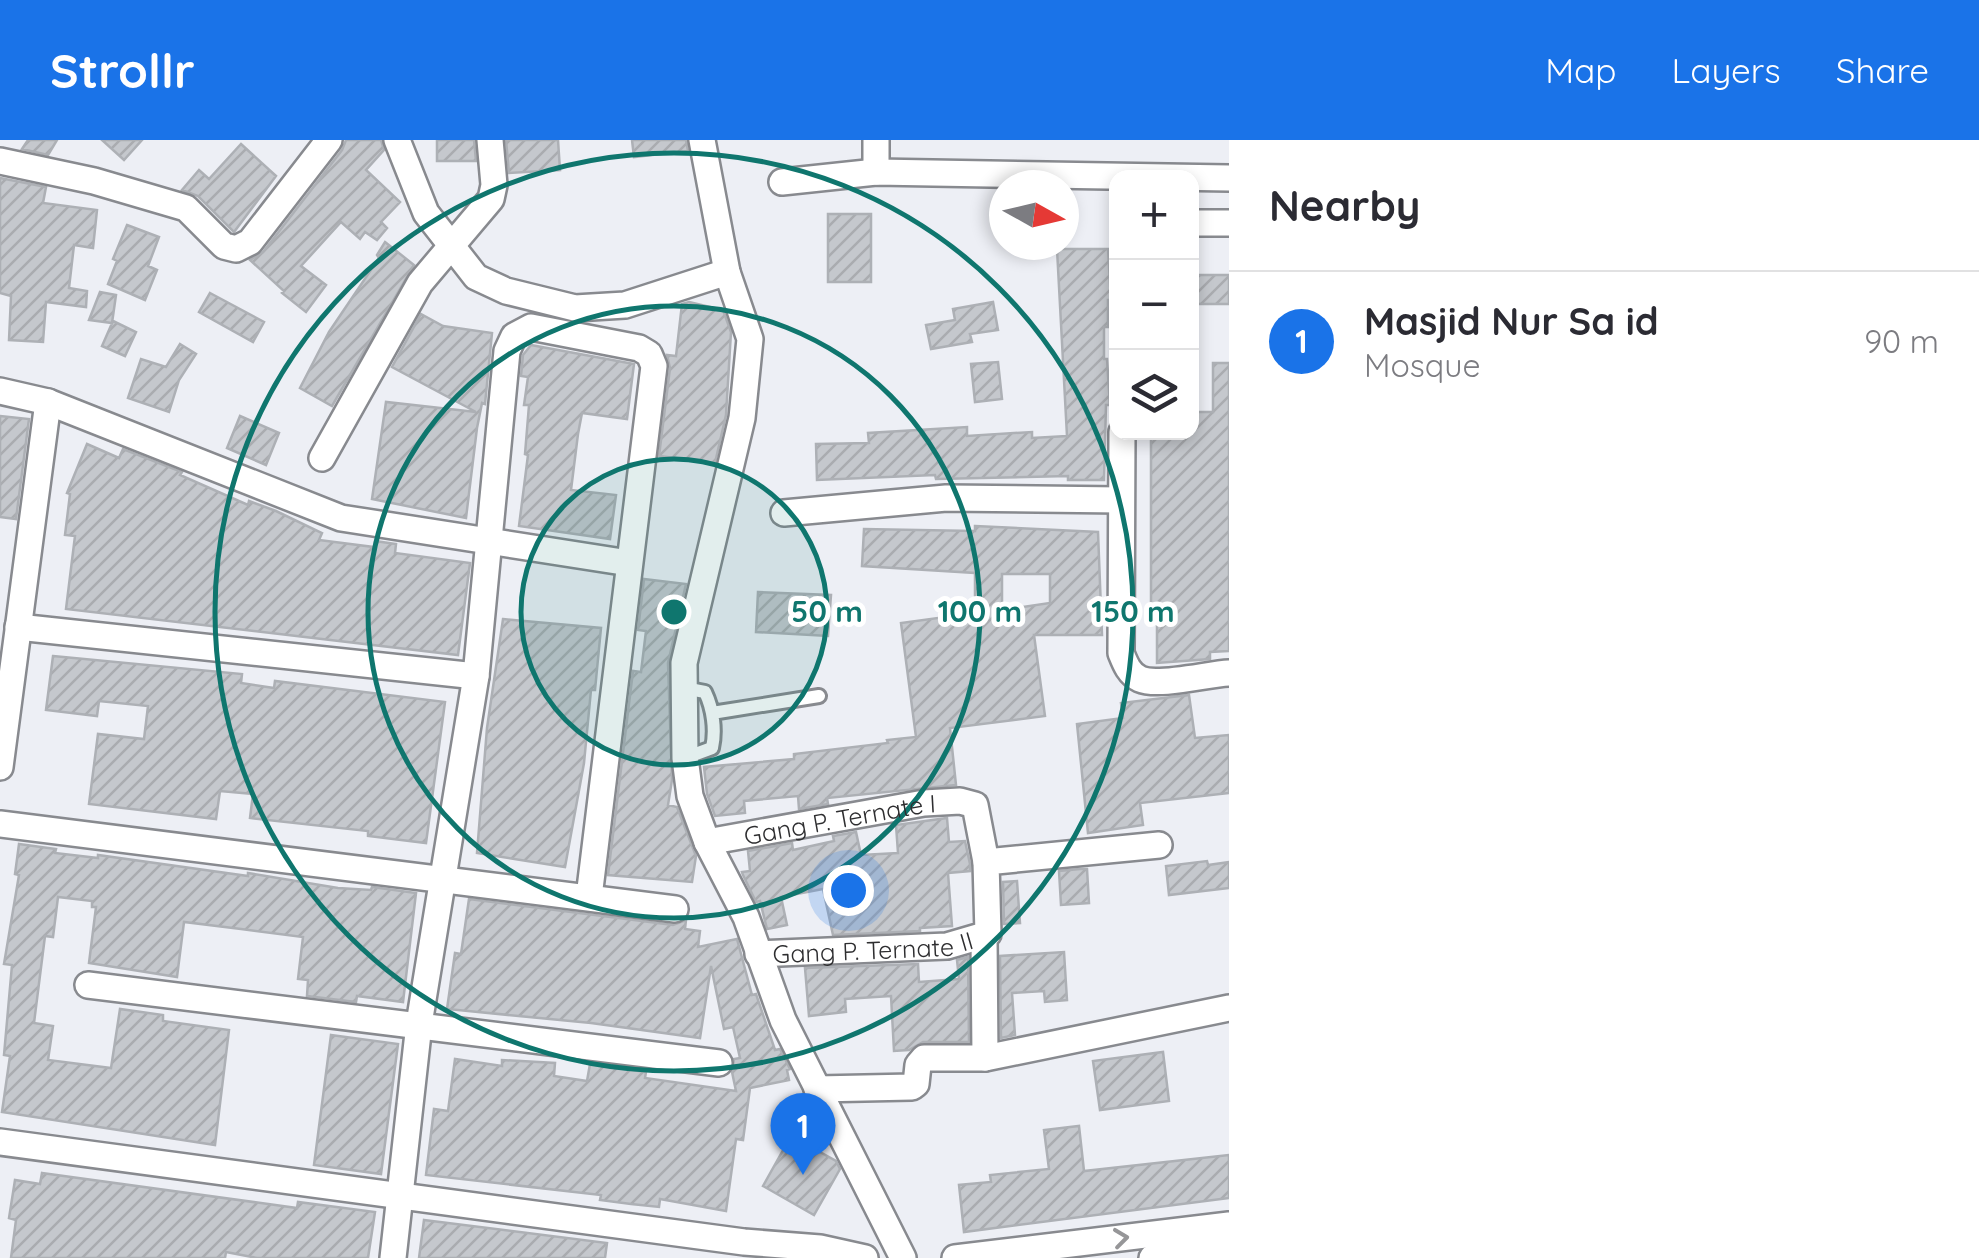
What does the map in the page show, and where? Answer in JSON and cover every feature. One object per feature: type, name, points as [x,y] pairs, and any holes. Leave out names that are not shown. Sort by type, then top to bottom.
[{"type":"street","points":[[0,161],[94,181],[186,208],[224,246],[236,248],[250,242],[330,140]]},
{"type":"street","points":[[397,140],[426,212],[476,277],[506,291],[575,308],[624,305],[726,272]]},
{"type":"street","points":[[322,458],[420,283],[491,199],[494,185],[490,140]]},
{"type":"street","points":[[702,140],[726,272],[745,316],[750,339],[742,418],[689,632],[684,688],[690,796],[707,842],[746,916],[783,1020],[901,1254]]},
{"type":"street","points":[[876,140],[876,172]]},
{"type":"street","points":[[782,182],[876,172],[1229,178]]},
{"type":"street","points":[[1199,223],[1229,223]]},
{"type":"street","points":[[392,1258],[419,1024],[476,676],[507,351],[514,336],[531,327],[639,348],[649,354],[654,366],[589,897]]},
{"type":"street","points":[[0,391],[48,402],[341,518],[629,562]]},
{"type":"street","points":[[0,767],[48,402]]},
{"type":"street","points":[[1122,440],[1121,653],[1128,669],[1138,679],[1153,681],[1229,672]]},
{"type":"street","points":[[784,512],[946,498],[1121,500]]},
{"type":"street","points":[[18,627],[476,676]]},
{"type":"street","name":"Gang P. Ternate I","points":[[707,842],[924,803],[960,801],[975,805],[986,862]]},
{"type":"street","points":[[0,824],[675,909]]},
{"type":"street","points":[[984,1058],[986,862],[1158,846]]},
{"type":"street","name":"Gang P. Ternate II","points":[[758,954],[948,946],[986,936]]},
{"type":"street","points":[[88,985],[718,1062]]},
{"type":"street","points":[[817,1090],[912,1087],[924,1058],[984,1058],[1229,1008]]},
{"type":"street","points":[[0,1142],[402,1196],[743,1250],[853,1243],[901,1254]]},
{"type":"street","points":[[955,1258],[1229,1226]]},
{"type":"street","points":[[820,1248],[865,1258]]},
{"type":"street","points":[[1152,1258],[1229,1249]]},
{"type":"lane","points":[[684,688],[706,692],[712,713],[712,748],[685,758]]},
{"type":"lane","points":[[712,713],[818,696]]},
{"type":"building","points":[[28,140],[57,140],[48,155],[22,149]]},
{"type":"building","points":[[102,140],[142,140],[124,160]]},
{"type":"building","points":[[346,140],[381,140],[384,150],[366,170],[400,202],[381,222],[387,228],[377,240],[365,232],[360,239],[341,222],[301,266],[326,285],[306,312],[250,260],[263,252]]},
{"type":"building","points":[[437,140],[474,140],[476,161],[437,161]]},
{"type":"building","points":[[506,140],[558,140],[560,170],[509,173]]},
{"type":"building","points":[[632,140],[686,140],[688,151],[634,157]]},
{"type":"building","points":[[241,144],[276,176],[234,232],[198,196],[182,190],[199,170],[209,179]]},
{"type":"building","points":[[0,178],[46,187],[43,203],[97,210],[93,248],[74,245],[69,288],[87,291],[86,307],[46,302],[43,342],[9,340],[11,296],[0,293]]},
{"type":"building","points":[[828,214],[871,214],[871,282],[828,282]]},
{"type":"building","points":[[127,225],[159,237],[148,266],[157,270],[145,300],[108,284]]},
{"type":"building","points":[[385,242],[414,265],[332,406],[300,388],[329,332],[379,258]]},
{"type":"building","points":[[1079,249],[1108,249],[1104,359],[1109,405],[1104,480],[1068,480],[1068,476],[936,479],[935,475],[817,480],[816,444],[869,443],[868,433],[967,427],[967,436],[1032,432],[1032,438],[1067,436],[1058,260],[1079,260]]},
{"type":"building","points":[[1199,275],[1229,275],[1229,304],[1199,304]]},
{"type":"building","points":[[100,292],[116,295],[112,323],[89,320]]},
{"type":"building","points":[[210,293],[264,322],[253,342],[199,312]]},
{"type":"building","points":[[993,302],[998,330],[970,334],[972,342],[931,349],[926,325],[955,320],[953,309]]},
{"type":"building","points":[[682,304],[723,310],[731,332],[726,415],[715,463],[659,456],[670,368],[667,355],[676,356]]},
{"type":"building","points":[[421,314],[443,326],[492,333],[466,518],[372,499],[386,402],[476,412],[392,367]]},
{"type":"building","points":[[113,321],[136,332],[125,356],[102,346]]},
{"type":"building","points":[[180,344],[196,354],[179,380],[169,412],[128,398],[141,359],[166,367]]},
{"type":"building","points":[[531,345],[634,364],[627,419],[582,413],[578,434],[571,490],[616,495],[610,539],[519,526],[528,455],[525,454],[529,405],[524,405],[528,377],[521,376],[523,355]]},
{"type":"building","points":[[998,362],[1002,399],[975,402],[971,364]]},
{"type":"building","points":[[1213,363],[1229,363],[1229,651],[1210,652],[1210,659],[1157,663],[1157,614],[1151,614],[1151,440],[1199,440],[1199,412],[1213,412]]},
{"type":"building","points":[[0,416],[29,419],[16,519],[0,517]]},
{"type":"building","points":[[240,416],[279,433],[266,465],[227,448]]},
{"type":"building","points":[[87,444],[119,458],[123,449],[182,472],[180,475],[248,505],[249,501],[276,511],[322,533],[319,540],[374,547],[375,541],[396,544],[395,553],[470,563],[458,655],[66,609],[75,536],[65,535],[70,494],[67,493]]},
{"type":"building","points":[[975,526],[1098,532],[1102,635],[1034,635],[1045,716],[950,728],[956,785],[827,798],[828,804],[799,809],[798,796],[744,801],[745,813],[715,816],[704,767],[794,759],[794,754],[916,737],[901,623],[975,613],[975,573],[862,566],[864,529],[975,531]],"holes":[[[1002,574],[1050,574],[1050,603],[1002,610]]]},
{"type":"building","points":[[644,579],[686,584],[668,663],[672,780],[668,805],[677,807],[696,856],[692,882],[608,875],[633,671],[641,672],[646,631],[638,630]]},
{"type":"building","points":[[758,592],[831,595],[828,636],[756,632]]},
{"type":"building","points":[[503,619],[601,628],[595,690],[591,690],[584,763],[565,867],[477,853],[487,728]]},
{"type":"building","points":[[53,656],[242,674],[241,683],[274,688],[275,681],[445,702],[426,843],[368,836],[368,831],[250,818],[253,794],[220,791],[216,819],[89,804],[98,734],[144,739],[148,706],[99,701],[97,716],[46,710]]},
{"type":"building","points":[[1189,695],[1195,738],[1229,735],[1229,793],[1140,803],[1143,825],[1088,833],[1077,724],[1123,718],[1121,703]]},
{"type":"building","points":[[947,818],[949,842],[965,841],[970,864],[970,871],[948,873],[952,926],[833,935],[823,889],[781,897],[787,925],[767,929],[760,901],[756,902],[742,872],[750,871],[748,851],[792,843],[793,850],[856,832],[861,855],[898,853],[896,825]]},
{"type":"building","points":[[19,844],[56,849],[55,853],[248,873],[338,888],[372,887],[416,893],[403,1002],[357,996],[356,1002],[307,996],[308,980],[298,979],[303,937],[241,929],[184,922],[177,977],[89,963],[96,907],[92,907],[92,901],[58,897],[53,937],[45,936],[34,1023],[53,1026],[48,1060],[111,1068],[120,1009],[163,1015],[163,1021],[229,1030],[215,1145],[2,1112],[10,1056],[4,1055],[12,965],[4,964],[19,875],[15,874]]},
{"type":"building","points":[[1207,861],[1208,865],[1229,862],[1229,888],[1169,895],[1166,866]]},
{"type":"building","points":[[1087,869],[1089,903],[1061,905],[1059,871]]},
{"type":"building","points":[[1017,881],[1020,923],[1004,924],[1003,882]]},
{"type":"building","points":[[469,899],[673,925],[686,920],[685,929],[700,931],[698,947],[737,939],[752,995],[756,994],[775,1050],[780,1049],[790,1069],[789,1080],[750,1088],[743,1140],[736,1139],[726,1211],[660,1199],[659,1207],[631,1204],[600,1200],[601,1195],[426,1175],[434,1109],[448,1111],[455,1059],[502,1066],[502,1060],[555,1063],[554,1076],[587,1081],[590,1064],[646,1072],[645,1078],[736,1091],[732,1072],[734,1059],[740,1058],[733,1027],[724,1029],[711,966],[700,1038],[447,1009],[455,953],[461,954]]},
{"type":"building","points":[[1064,952],[1067,1000],[1045,1002],[1044,991],[1012,993],[1015,1035],[1001,1038],[1000,956]]},
{"type":"building","points":[[968,957],[969,1042],[923,1042],[909,1050],[894,1051],[891,996],[845,999],[846,1012],[809,1016],[805,968],[918,964],[919,982],[959,979],[957,960]]},
{"type":"building","points":[[331,1035],[398,1044],[381,1174],[314,1165]]},
{"type":"building","points":[[1163,1052],[1169,1101],[1100,1110],[1093,1061]]},
{"type":"building","points":[[1079,1126],[1084,1171],[1229,1155],[1229,1198],[964,1232],[959,1185],[991,1182],[990,1175],[1049,1169],[1044,1130]]},
{"type":"building","points":[[791,1136],[836,1161],[840,1169],[814,1215],[763,1186]]},
{"type":"building","points":[[42,1173],[297,1208],[298,1202],[375,1212],[368,1258],[257,1258],[226,1252],[225,1258],[11,1258],[16,1220],[9,1218],[15,1180],[40,1184]]},
{"type":"building","points":[[424,1220],[607,1243],[605,1258],[419,1258]]},
{"type":"place","name":"Masjid Nur Sa id","points":[[803,1175]]}]
